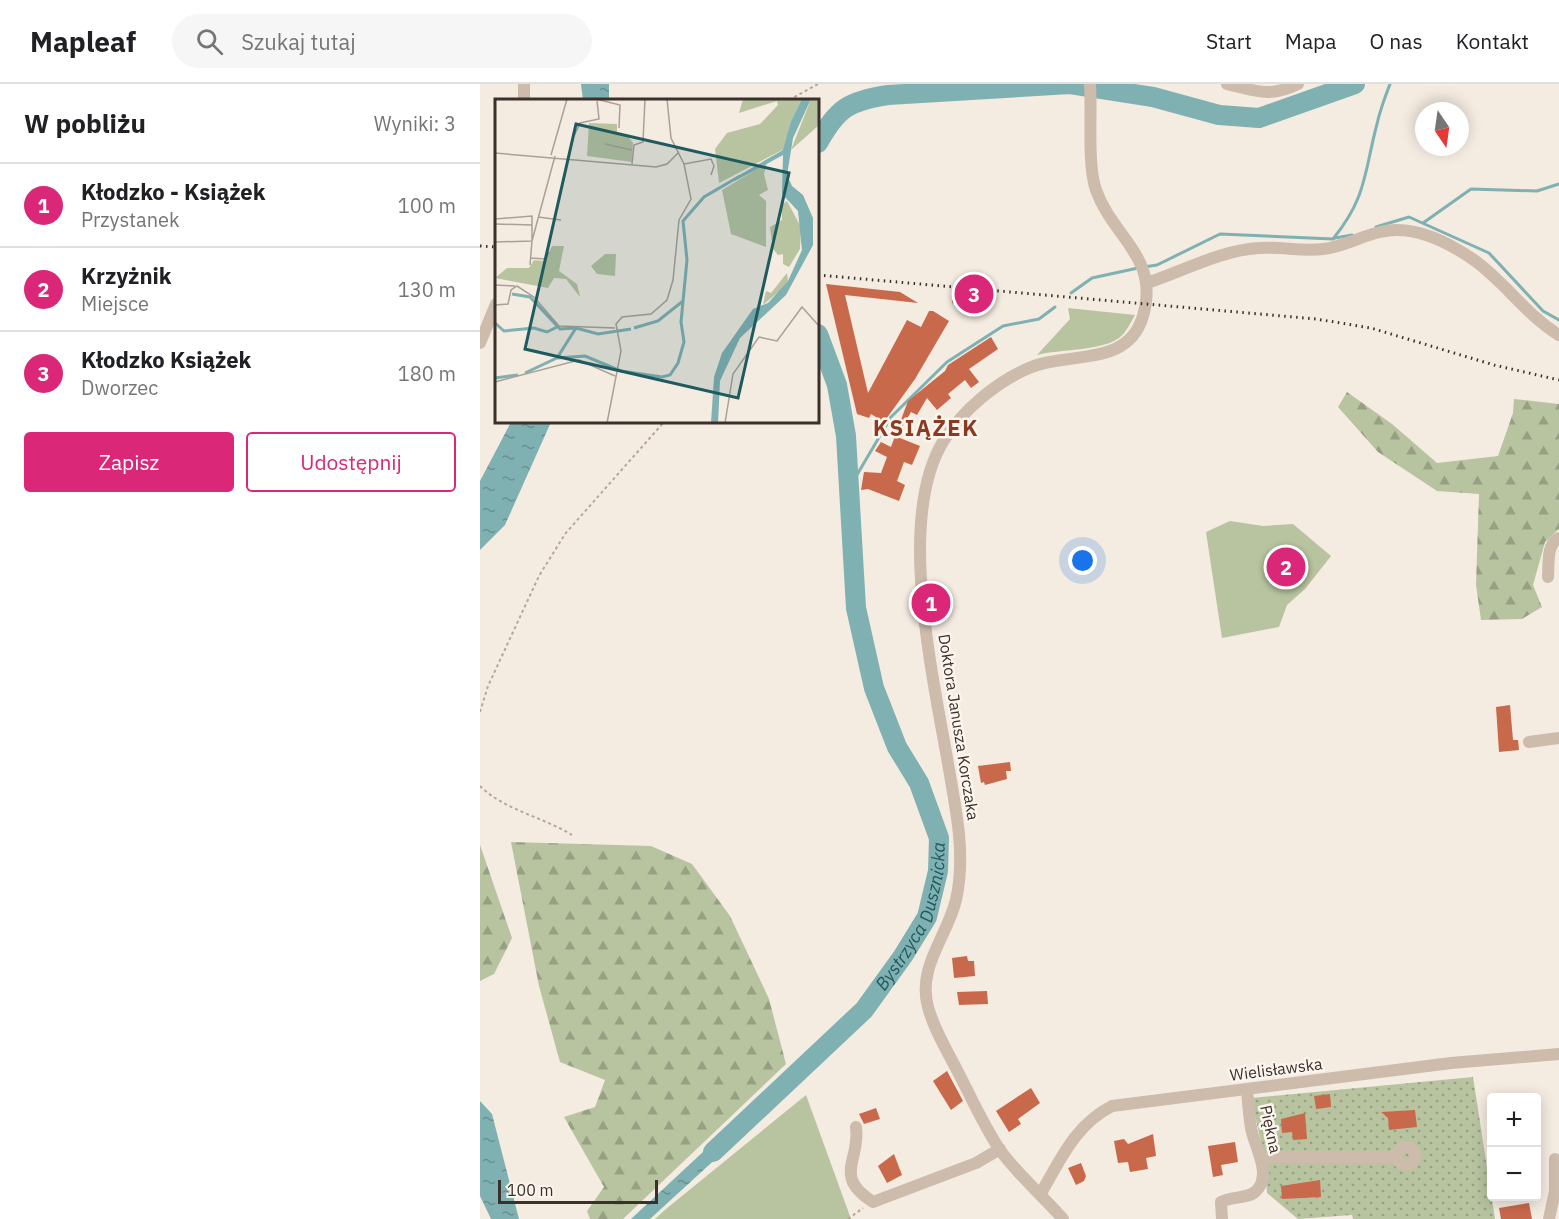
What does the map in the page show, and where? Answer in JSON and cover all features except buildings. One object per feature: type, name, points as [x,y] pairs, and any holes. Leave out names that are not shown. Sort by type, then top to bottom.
[{"type":"street","name":"Doktora Janusza Korczaka","points":[[1063,1219],[1000,1149],[932,1019],[925,989],[927,969],[956,902],[960,874],[960,848],[955,797],[921,586],[922,503],[943,441],[966,413],[989,392],[1029,368],[1049,362],[1104,354],[1128,343],[1143,317],[1147,283],[1141,261],[1104,207],[1094,179],[1090,84]]},
{"type":"street","points":[[1227,84],[1265,93],[1285,91],[1298,84]]},
{"type":"street","points":[[1147,283],[1236,252],[1260,248],[1321,250],[1339,247],[1380,232],[1399,230],[1436,239],[1473,260],[1502,283],[1533,317],[1559,335]]},
{"type":"street","points":[[480,343],[495,306]]},
{"type":"street","points":[[1548,577],[1551,548],[1554,540],[1559,538]]},
{"type":"street","points":[[1529,742],[1559,738]]},
{"type":"street","name":"Wielisławska","points":[[1041,1193],[1078,1130],[1094,1115],[1112,1106],[1451,1063],[1559,1054]]},
{"type":"street","name":"Piękna","points":[[1222,1219],[1221,1202],[1231,1197],[1253,1194],[1258,1190],[1262,1172],[1261,1157],[1250,1127],[1247,1090]]},
{"type":"street","points":[[856,1127],[856,1143],[849,1170],[854,1185],[862,1195],[873,1202],[976,1163],[1000,1149]]},
{"type":"street","points":[[1261,1157],[1397,1157]]},
{"type":"street","points":[[1549,1219],[1555,1191],[1555,1159]]},
{"type":"path","points":[[791,99],[818,84]]},
{"type":"path","points":[[480,712],[488,686],[538,576],[565,534],[663,423]]},
{"type":"path","points":[[480,786],[501,801],[553,823],[572,835]]},
{"type":"path","points":[[848,1219],[873,1202]]},
{"type":"green space","points":[[1068,308],[1135,315],[1124,333],[1111,342],[1091,348],[1037,355],[1070,319]]},
{"type":"green space","points":[[1347,392],[1392,424],[1437,463],[1498,456],[1513,413],[1514,399],[1559,404],[1559,529],[1545,542],[1533,585],[1542,607],[1522,619],[1481,620],[1476,585],[1479,494],[1437,491],[1378,452],[1338,407]]},
{"type":"green space","points":[[1230,521],[1263,526],[1293,524],[1331,556],[1305,589],[1287,605],[1279,627],[1222,638],[1206,532]]},
{"type":"green space","points":[[511,842],[651,846],[692,864],[730,916],[769,999],[786,1064],[623,1219],[590,1219],[587,1211],[604,1187],[564,1117],[595,1107],[605,1080],[560,1062],[539,986]]},
{"type":"green space","points":[[480,845],[512,938],[494,974],[480,981]]},
{"type":"green space","points":[[1473,1077],[1487,1167],[1487,1201],[1492,1201],[1495,1219],[1353,1219],[1352,1215],[1298,1219],[1267,1193],[1264,1155],[1251,1098]]},
{"type":"green space","points":[[806,1095],[851,1219],[655,1219],[666,1209]]},
{"type":"water","points":[[581,84],[609,84],[609,99],[583,99]]},
{"type":"water","points":[[510,423],[551,423],[505,525],[480,550],[480,481]]},
{"type":"water","points":[[480,1101],[492,1114],[519,1219],[491,1219],[480,1196]]},
{"type":"water","points":[[733,1124],[733,1143],[650,1219],[631,1219]]},
{"type":"waterway","name":"Bystrzyca Dusznicka","points":[[819,141],[831,122],[846,108],[863,100],[888,95],[1070,84],[1153,97],[1219,115],[1259,118],[1355,84]]},
{"type":"waterway","name":"Bystrzyca Dusznicka","points":[[1144,267],[1157,265],[1220,234],[1333,239],[1352,210],[1363,184],[1380,114],[1390,84]]},
{"type":"waterway","points":[[1423,223],[1471,189],[1537,191],[1559,184]]},
{"type":"waterway","points":[[1376,227],[1409,217],[1489,253],[1543,311],[1559,320]]},
{"type":"waterway","points":[[1335,238],[1352,235]]},
{"type":"waterway","name":"Bystrzyca Dusznicka","points":[[1071,293],[1092,278],[1138,268]]},
{"type":"waterway","name":"Bystrzyca Dusznicka","points":[[848,490],[891,417],[947,362],[1003,326],[1039,319],[1055,307]]},
{"type":"waterway","name":"Bystrzyca Dusznicka","points":[[713,1152],[864,1010],[903,956],[927,917],[938,871],[939,838],[919,783],[897,747],[874,688],[856,608],[846,436],[837,385],[819,337]]},
{"type":"railway","points":[[480,246],[495,247]]},
{"type":"railway","points":[[819,275],[1316,319],[1371,328],[1494,365],[1559,380]]},
{"type":"place","name":"Kłodzko Książek","points":[[974,294]]},
{"type":"place","name":"Krzyżnik","points":[[1286,567]]},
{"type":"place","name":"Kłodzko - Książek","points":[[931,603]]},
{"type":"district","name":"KSIĄŻEK","points":[[926,428]]}]
